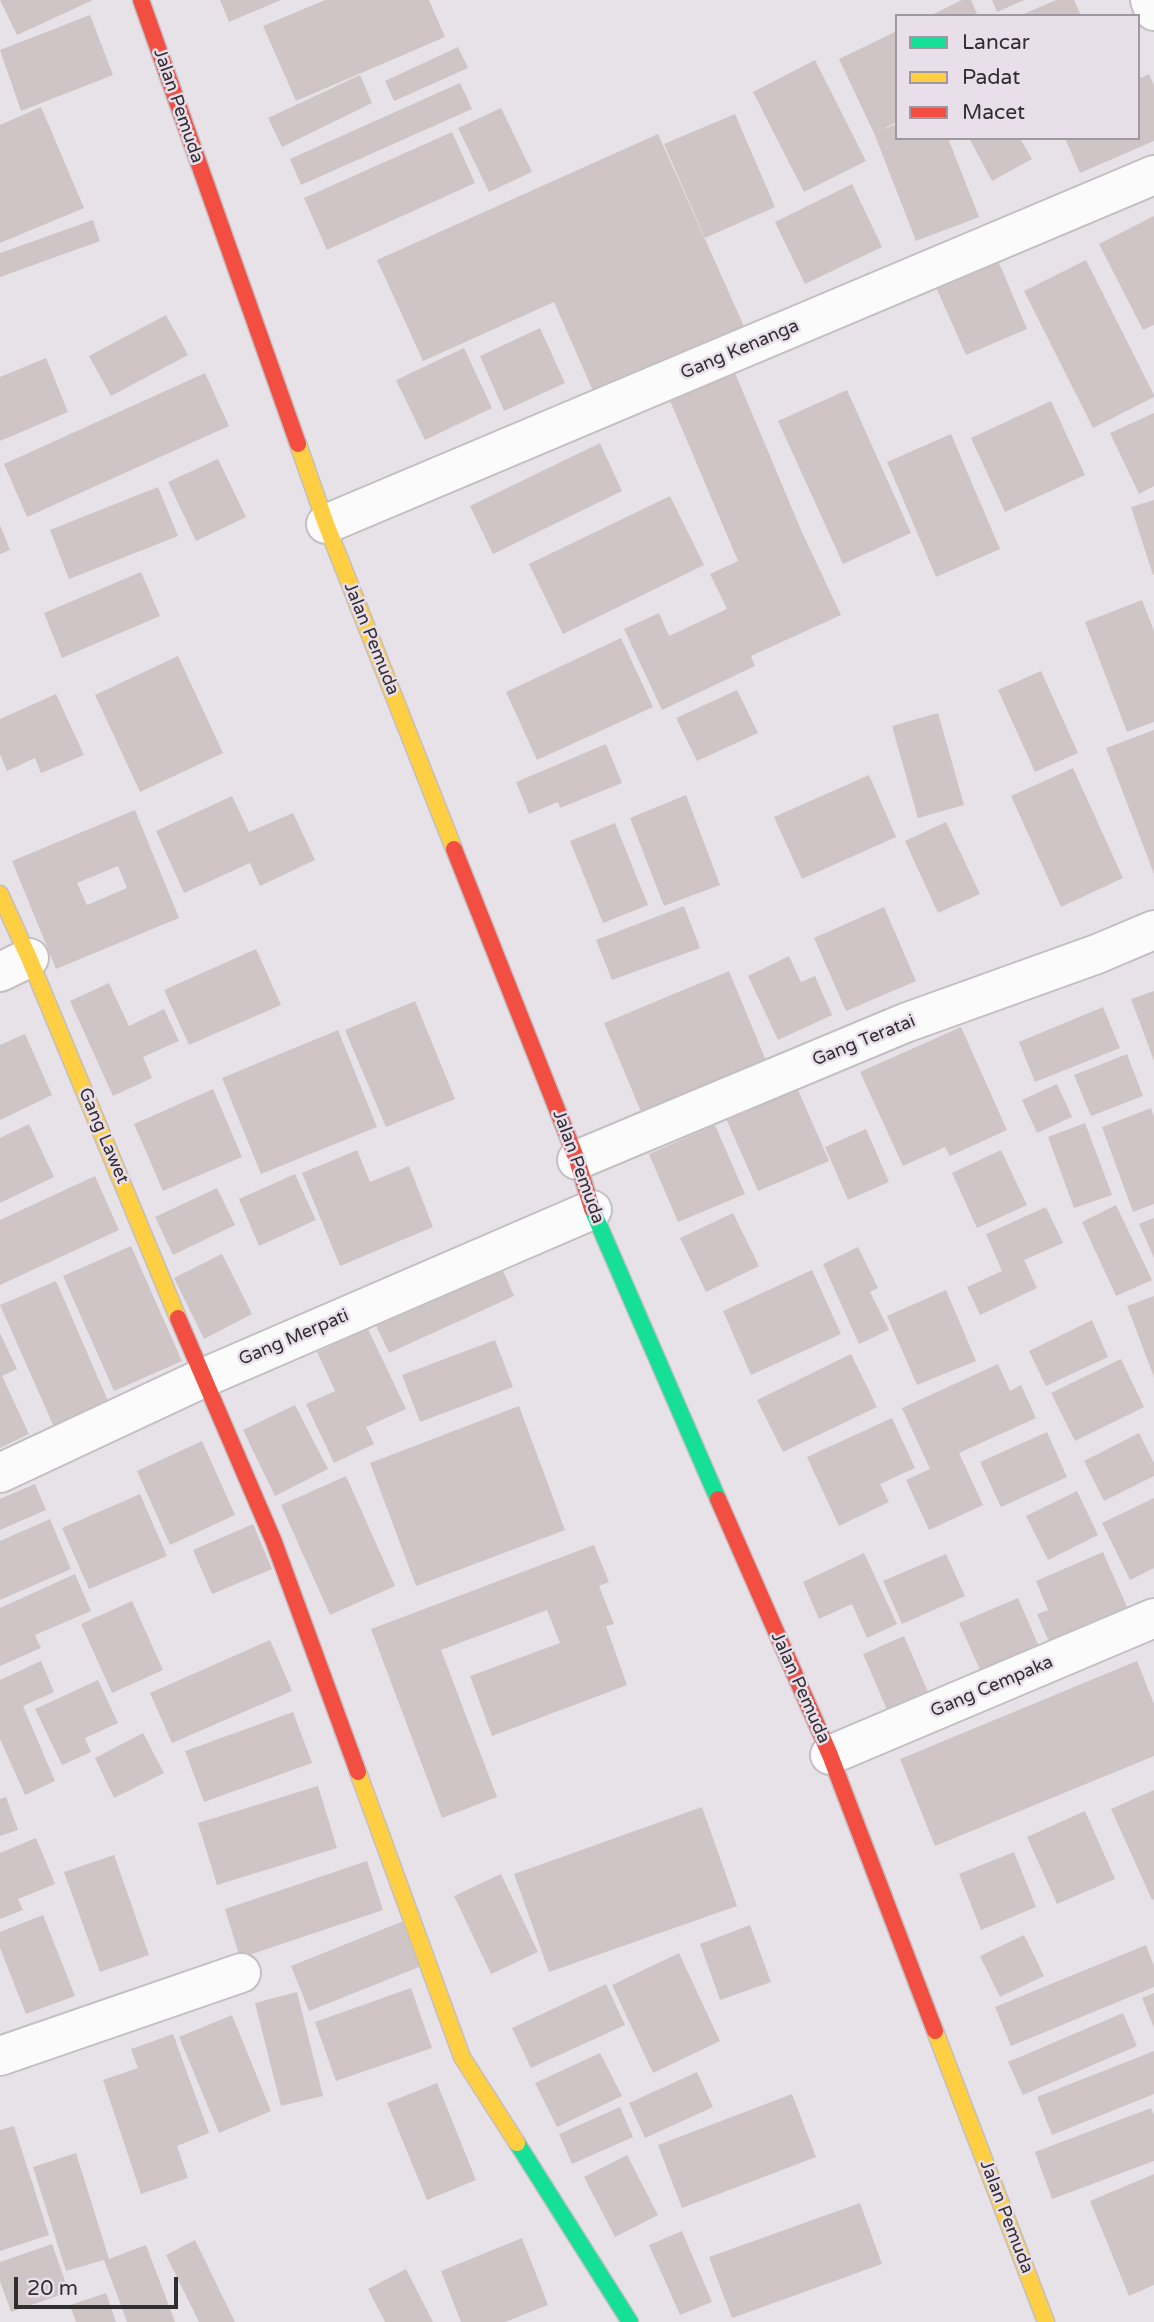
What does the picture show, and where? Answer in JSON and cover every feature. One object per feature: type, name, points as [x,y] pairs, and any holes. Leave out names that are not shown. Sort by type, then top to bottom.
[{"type":"main road","name":"Jalan Pemuda","points":[[141,0],[326,524],[577,1160],[592,1210],[830,1755],[1046,2322]]},
{"type":"main road","name":"Gang Lawet","points":[[0,894],[14,965],[203,1378],[274,1542],[462,2057],[630,2322]]},
{"type":"street","points":[[1150,0],[1154,11]]},
{"type":"street","name":"Gang Kenanga","points":[[326,524],[1154,175]]},
{"type":"street","name":"Gang Teratai","points":[[577,1160],[905,1023],[1097,954],[1154,930]]},
{"type":"street","name":"Gang Merpati","points":[[0,1473],[203,1378],[592,1210]]},
{"type":"street","name":"Gang Cempaka","points":[[830,1755],[1154,1618]]},
{"type":"street","points":[[0,2056],[241,1973]]},
{"type":"building","points":[[0,0],[93,0],[17,35]]},
{"type":"building","points":[[220,0],[281,0],[229,22]]},
{"type":"building","points":[[325,0],[429,0],[445,37],[296,101],[263,26]]},
{"type":"building","points":[[962,0],[971,0],[977,14],[933,14]]},
{"type":"building","points":[[992,0],[1024,0],[997,12]]},
{"type":"building","points":[[1056,0],[1074,0],[1080,14],[1024,14]]},
{"type":"building","points":[[90,15],[113,75],[21,111],[0,50]]},
{"type":"building","points":[[895,32],[895,123],[881,130],[895,125],[895,140],[949,140],[979,217],[916,241],[874,133],[839,59]]},
{"type":"building","points":[[458,47],[468,68],[394,101],[385,81]]},
{"type":"building","points":[[815,60],[866,161],[804,192],[753,92]]},
{"type":"building","points":[[1149,74],[1154,85],[1154,141],[1080,173],[1066,140],[1140,140],[1140,78]]},
{"type":"building","points":[[360,75],[372,103],[282,147],[268,118]]},
{"type":"building","points":[[460,83],[472,109],[301,185],[290,159]]},
{"type":"building","points":[[41,107],[84,208],[0,243],[0,125]]},
{"type":"building","points":[[501,108],[532,172],[489,192],[458,128]]},
{"type":"building","points":[[735,114],[775,207],[705,238],[664,144]]},
{"type":"building","points":[[452,132],[475,183],[327,250],[304,198]]},
{"type":"building","points":[[658,134],[747,333],[597,400],[554,302],[423,361],[377,260]]},
{"type":"building","points":[[970,140],[1021,140],[1032,159],[992,181]]},
{"type":"building","points":[[852,184],[882,247],[805,284],[775,222]]},
{"type":"building","points":[[1154,216],[1154,325],[1143,330],[1099,244]]},
{"type":"building","points":[[93,220],[100,241],[0,277],[0,253]]},
{"type":"building","points":[[997,258],[1027,329],[966,355],[935,285]]},
{"type":"building","points":[[1086,260],[1154,395],[1093,428],[1024,291]]},
{"type":"building","points":[[166,315],[188,355],[111,396],[89,356]]},
{"type":"building","points":[[540,328],[565,383],[504,411],[480,356]]},
{"type":"building","points":[[464,348],[492,408],[425,440],[396,380]]},
{"type":"building","points":[[46,358],[68,412],[0,441],[0,377]]},
{"type":"building","points":[[733,368],[801,530],[841,615],[751,656],[755,666],[662,710],[624,629],[659,613],[669,636],[727,609],[710,574],[738,561],[668,396]]},
{"type":"building","points":[[205,373],[229,426],[27,517],[4,464]]},
{"type":"building","points":[[847,390],[911,533],[843,564],[778,421]]},
{"type":"building","points":[[1051,401],[1085,475],[1005,512],[971,438]]},
{"type":"building","points":[[1154,413],[1154,486],[1139,494],[1110,433]]},
{"type":"building","points":[[951,434],[1000,549],[936,577],[887,462]]},
{"type":"building","points":[[600,443],[622,491],[493,554],[470,506]]},
{"type":"building","points":[[218,459],[246,517],[196,541],[168,482]]},
{"type":"building","points":[[158,487],[178,536],[69,579],[50,530]]},
{"type":"building","points":[[670,496],[704,565],[563,634],[529,564]]},
{"type":"building","points":[[1154,500],[1154,575],[1153,575],[1131,507]]},
{"type":"building","points":[[0,525],[10,550],[0,554]]},
{"type":"building","points":[[141,572],[160,616],[62,658],[44,613]]},
{"type":"building","points":[[1142,600],[1154,631],[1154,722],[1127,732],[1085,622]]},
{"type":"building","points":[[621,638],[653,707],[537,760],[506,692]]},
{"type":"building","points":[[178,656],[223,753],[140,792],[95,695]]},
{"type":"building","points":[[1041,671],[1078,753],[1035,772],[998,690]]},
{"type":"building","points":[[737,690],[758,733],[697,761],[676,718]]},
{"type":"building","points":[[56,694],[84,755],[41,773],[35,758],[7,771],[0,754],[0,719]]},
{"type":"building","points":[[938,713],[964,805],[918,818],[892,726]]},
{"type":"building","points":[[1154,730],[1154,874],[1106,748]]},
{"type":"building","points":[[606,744],[622,783],[560,808],[558,802],[529,814],[516,782]]},
{"type":"building","points":[[1073,768],[1123,878],[1061,907],[1011,796]]},
{"type":"building","points":[[869,775],[896,837],[802,879],[774,817]]},
{"type":"building","points":[[686,795],[720,885],[664,906],[630,818]]},
{"type":"building","points":[[232,796],[249,832],[293,813],[315,860],[260,886],[250,863],[184,893],[156,831]]},
{"type":"building","points":[[135,810],[179,918],[56,969],[12,861]],"holes":[[[118,866],[127,888],[87,905],[77,883]]]},
{"type":"building","points":[[946,822],[980,894],[938,913],[905,841]]},
{"type":"building","points":[[615,823],[648,905],[603,923],[570,841]]},
{"type":"building","points":[[684,906],[700,948],[612,980],[596,940]]},
{"type":"building","points":[[884,907],[916,981],[846,1011],[814,938]]},
{"type":"building","points":[[256,949],[281,1005],[189,1045],[164,990]]},
{"type":"building","points":[[789,956],[801,982],[815,976],[832,1015],[778,1040],[748,976]]},
{"type":"building","points":[[729,971],[767,1063],[642,1114],[604,1023]]},
{"type":"building","points":[[109,983],[129,1026],[164,1009],[179,1041],[143,1057],[152,1078],[113,1096],[70,1001]]},
{"type":"building","points":[[1154,991],[1154,1061],[1131,999]]},
{"type":"building","points":[[415,1001],[455,1099],[386,1127],[345,1030]]},
{"type":"building","points":[[1103,1007],[1120,1048],[1035,1082],[1019,1042]]},
{"type":"building","points":[[961,1027],[1007,1130],[950,1156],[945,1147],[903,1166],[860,1072]]},
{"type":"building","points":[[338,1030],[377,1127],[261,1174],[222,1078]]},
{"type":"building","points":[[25,1034],[52,1095],[0,1120],[0,1045]]},
{"type":"building","points":[[1127,1054],[1143,1096],[1091,1116],[1074,1075]]},
{"type":"building","points":[[795,1083],[829,1161],[758,1191],[724,1114]]},
{"type":"building","points":[[1057,1084],[1072,1117],[1037,1133],[1022,1100]]},
{"type":"building","points":[[213,1089],[242,1157],[163,1191],[134,1124]]},
{"type":"building","points":[[1151,1108],[1154,1117],[1154,1204],[1133,1212],[1102,1127]]},
{"type":"building","points":[[1085,1123],[1112,1195],[1074,1208],[1048,1137]]},
{"type":"building","points":[[29,1124],[54,1177],[0,1203],[0,1138]]},
{"type":"building","points":[[715,1125],[745,1194],[678,1222],[649,1154]]},
{"type":"building","points":[[866,1129],[889,1182],[848,1200],[825,1147]]},
{"type":"building","points":[[357,1150],[370,1182],[409,1166],[433,1227],[340,1266],[302,1173]]},
{"type":"building","points":[[1001,1150],[1027,1205],[977,1228],[952,1173]]},
{"type":"building","points":[[295,1174],[316,1220],[259,1246],[239,1199]]},
{"type":"building","points":[[95,1176],[119,1230],[0,1285],[0,1220]]},
{"type":"building","points":[[217,1188],[235,1225],[173,1255],[155,1217]]},
{"type":"building","points":[[1116,1205],[1152,1280],[1116,1296],[1082,1222]]},
{"type":"building","points":[[1046,1207],[1063,1243],[1024,1260],[1037,1288],[980,1315],[967,1287],[1002,1271],[986,1234]]},
{"type":"building","points":[[733,1213],[759,1266],[706,1292],[680,1238]]},
{"type":"building","points":[[1154,1218],[1154,1258],[1139,1224]]},
{"type":"building","points":[[131,1246],[182,1361],[114,1391],[63,1276]]},
{"type":"building","points":[[858,1247],[878,1288],[870,1292],[889,1330],[859,1344],[823,1264]]},
{"type":"building","points":[[222,1254],[252,1314],[204,1339],[174,1278]]},
{"type":"building","points":[[498,1259],[514,1296],[389,1353],[372,1317]]},
{"type":"building","points":[[812,1270],[841,1334],[751,1375],[723,1311]]},
{"type":"building","points":[[56,1281],[109,1403],[54,1427],[0,1305]]},
{"type":"building","points":[[946,1290],[976,1361],[917,1385],[887,1316]]},
{"type":"building","points":[[1154,1296],[1154,1377],[1127,1306]]},
{"type":"building","points":[[1092,1320],[1108,1357],[1046,1386],[1029,1351]]},
{"type":"building","points":[[368,1329],[406,1409],[366,1427],[374,1444],[334,1463],[306,1404],[335,1391],[317,1352]]},
{"type":"building","points":[[0,1333],[17,1369],[2,1376],[29,1434],[0,1448]]},
{"type":"building","points":[[495,1340],[513,1387],[420,1422],[402,1375]]},
{"type":"building","points":[[851,1354],[877,1407],[783,1452],[757,1400]]},
{"type":"building","points":[[1121,1359],[1144,1407],[1075,1441],[1051,1393]]},
{"type":"building","points":[[998,1364],[1010,1391],[1021,1385],[1036,1418],[959,1453],[983,1505],[929,1530],[906,1480],[930,1469],[902,1408]]},
{"type":"building","points":[[295,1405],[328,1469],[275,1496],[243,1430]]},
{"type":"building","points":[[519,1406],[565,1530],[416,1586],[370,1463]]},
{"type":"building","points":[[892,1418],[915,1468],[880,1484],[889,1502],[839,1526],[807,1457]]},
{"type":"building","points":[[1047,1432],[1067,1477],[1001,1507],[980,1462]]},
{"type":"building","points":[[1139,1433],[1154,1463],[1154,1476],[1104,1501],[1084,1461]]},
{"type":"building","points":[[202,1441],[235,1515],[170,1545],[137,1471]]},
{"type":"building","points":[[346,1476],[395,1586],[330,1615],[281,1505]]},
{"type":"building","points":[[35,1484],[46,1510],[0,1530],[0,1499]]},
{"type":"building","points":[[1077,1491],[1098,1535],[1048,1560],[1026,1516]]},
{"type":"building","points":[[140,1494],[167,1556],[89,1589],[62,1528]]},
{"type":"building","points":[[1154,1498],[1154,1568],[1130,1580],[1102,1523]]},
{"type":"building","points":[[50,1519],[71,1569],[0,1600],[0,1541]]},
{"type":"building","points":[[253,1524],[272,1569],[212,1594],[193,1550]]},
{"type":"building","points":[[594,1545],[609,1582],[599,1586],[614,1624],[606,1626],[627,1685],[492,1736],[470,1676],[560,1643],[547,1610],[441,1650],[497,1797],[442,1818],[371,1629]]},
{"type":"building","points":[[1103,1552],[1131,1616],[1052,1649],[1037,1614],[1048,1610],[1036,1581]]},
{"type":"building","points":[[864,1553],[897,1624],[867,1638],[852,1604],[819,1619],[803,1582]]},
{"type":"building","points":[[946,1554],[965,1596],[902,1624],[883,1581]]},
{"type":"building","points":[[75,1574],[91,1611],[35,1635],[41,1648],[0,1666],[0,1608]]},
{"type":"building","points":[[1018,1598],[1044,1658],[986,1683],[959,1623]]},
{"type":"building","points":[[132,1601],[163,1670],[112,1693],[81,1624]]},
{"type":"building","points":[[904,1636],[934,1706],[893,1724],[863,1654]]},
{"type":"building","points":[[270,1640],[292,1691],[172,1743],[150,1693]]},
{"type":"building","points":[[41,1661],[54,1692],[23,1706],[55,1781],[25,1795],[0,1739],[0,1680]]},
{"type":"building","points":[[1137,1661],[1154,1704],[1154,1756],[935,1846],[900,1759]]},
{"type":"building","points":[[98,1680],[118,1723],[85,1738],[91,1752],[62,1765],[35,1709]]},
{"type":"building","points":[[293,1712],[312,1763],[204,1802],[185,1751]]},
{"type":"building","points":[[143,1733],[164,1773],[114,1798],[95,1758]]},
{"type":"building","points":[[318,1786],[337,1848],[217,1885],[198,1823]]},
{"type":"building","points":[[1154,1790],[1154,1899],[1152,1900],[1111,1809]]},
{"type":"building","points":[[6,1797],[18,1830],[0,1836],[0,1799]]},
{"type":"building","points":[[702,1807],[737,1906],[549,1972],[514,1874]]},
{"type":"building","points":[[1085,1811],[1115,1879],[1057,1904],[1027,1837]]},
{"type":"building","points":[[36,1838],[55,1884],[18,1899],[23,1910],[0,1919],[0,1853]]},
{"type":"building","points":[[1014,1852],[1036,1907],[981,1930],[959,1874]]},
{"type":"building","points":[[114,1855],[149,1955],[100,1972],[64,1872]]},
{"type":"building","points":[[367,1861],[383,1910],[240,1958],[225,1909]]},
{"type":"building","points":[[501,1874],[538,1952],[491,1974],[454,1896]]},
{"type":"building","points":[[43,1915],[75,1996],[26,2014],[0,1948],[0,1932]]},
{"type":"building","points":[[406,1920],[424,1965],[309,2011],[291,1966]]},
{"type":"building","points":[[750,1925],[771,1982],[720,2000],[700,1944]]},
{"type":"building","points":[[1024,1935],[1044,1976],[1000,1997],[980,1956]]},
{"type":"building","points":[[1146,1945],[1154,1966],[1154,1987],[1011,2046],[995,2007]]},
{"type":"building","points":[[679,1953],[720,2041],[653,2073],[612,1985]]},
{"type":"building","points":[[606,1984],[625,2025],[531,2068],[512,2028]]},
{"type":"building","points":[[411,1988],[432,2048],[336,2081],[315,2022]]},
{"type":"building","points":[[297,1992],[323,2096],[281,2106],[255,2003]]},
{"type":"building","points":[[1154,1993],[1154,2028],[1142,1998]]},
{"type":"building","points":[[1123,2013],[1137,2046],[1023,2095],[1008,2062]]},
{"type":"building","points":[[232,2015],[271,2111],[219,2133],[179,2037]]},
{"type":"building","points":[[173,2034],[209,2133],[177,2146],[188,2178],[141,2194],[103,2080],[138,2068],[131,2049]]},
{"type":"building","points":[[1154,2051],[1154,2094],[1052,2135],[1037,2097]]},
{"type":"building","points":[[600,2053],[622,2096],[557,2127],[535,2083]]},
{"type":"building","points":[[697,2072],[713,2107],[645,2138],[629,2103]]},
{"type":"building","points":[[437,2083],[476,2180],[427,2200],[387,2103]]},
{"type":"building","points":[[792,2094],[816,2157],[682,2208],[658,2145]]},
{"type":"building","points":[[620,2107],[633,2137],[572,2164],[559,2134]]},
{"type":"building","points":[[1151,2108],[1154,2115],[1154,2161],[1052,2199],[1035,2152]]},
{"type":"building","points":[[14,2126],[49,2235],[0,2251],[0,2130]]},
{"type":"building","points":[[76,2153],[109,2259],[146,2245],[175,2322],[127,2322],[104,2260],[66,2271],[33,2167]]},
{"type":"building","points":[[627,2155],[658,2215],[615,2237],[584,2177]]},
{"type":"building","points":[[1154,2174],[1154,2285],[1129,2296],[1090,2201]]},
{"type":"building","points":[[860,2203],[882,2264],[732,2318],[709,2257]]},
{"type":"building","points":[[682,2231],[712,2302],[680,2315],[649,2245]]},
{"type":"building","points":[[522,2238],[548,2305],[505,2322],[461,2322],[441,2271]]},
{"type":"building","points":[[195,2240],[235,2322],[199,2322],[166,2255]]},
{"type":"building","points":[[52,2244],[69,2292],[11,2312],[0,2281],[0,2262]]},
{"type":"building","points":[[406,2269],[433,2322],[385,2322],[368,2289]]},
{"type":"building","points":[[106,2293],[116,2322],[76,2322],[70,2305]]},
{"type":"traffic: fast","points":[[592,1209],[718,1499]]},
{"type":"traffic: fast","points":[[517,2143],[630,2322]]},
{"type":"traffic: slow","points":[[298,444],[326,524],[454,849]]},
{"type":"traffic: slow","points":[[0,894],[178,1318]]},
{"type":"traffic: slow","points":[[358,1772],[462,2057],[517,2143]]},
{"type":"traffic: slow","points":[[935,2031],[1046,2322]]},
{"type":"traffic: jam","points":[[141,0],[298,444]]},
{"type":"traffic: jam","points":[[454,849],[577,1160],[592,1209]]},
{"type":"traffic: jam","points":[[178,1318],[274,1542],[358,1772]]},
{"type":"traffic: jam","points":[[718,1499],[830,1755],[935,2031]]}]
